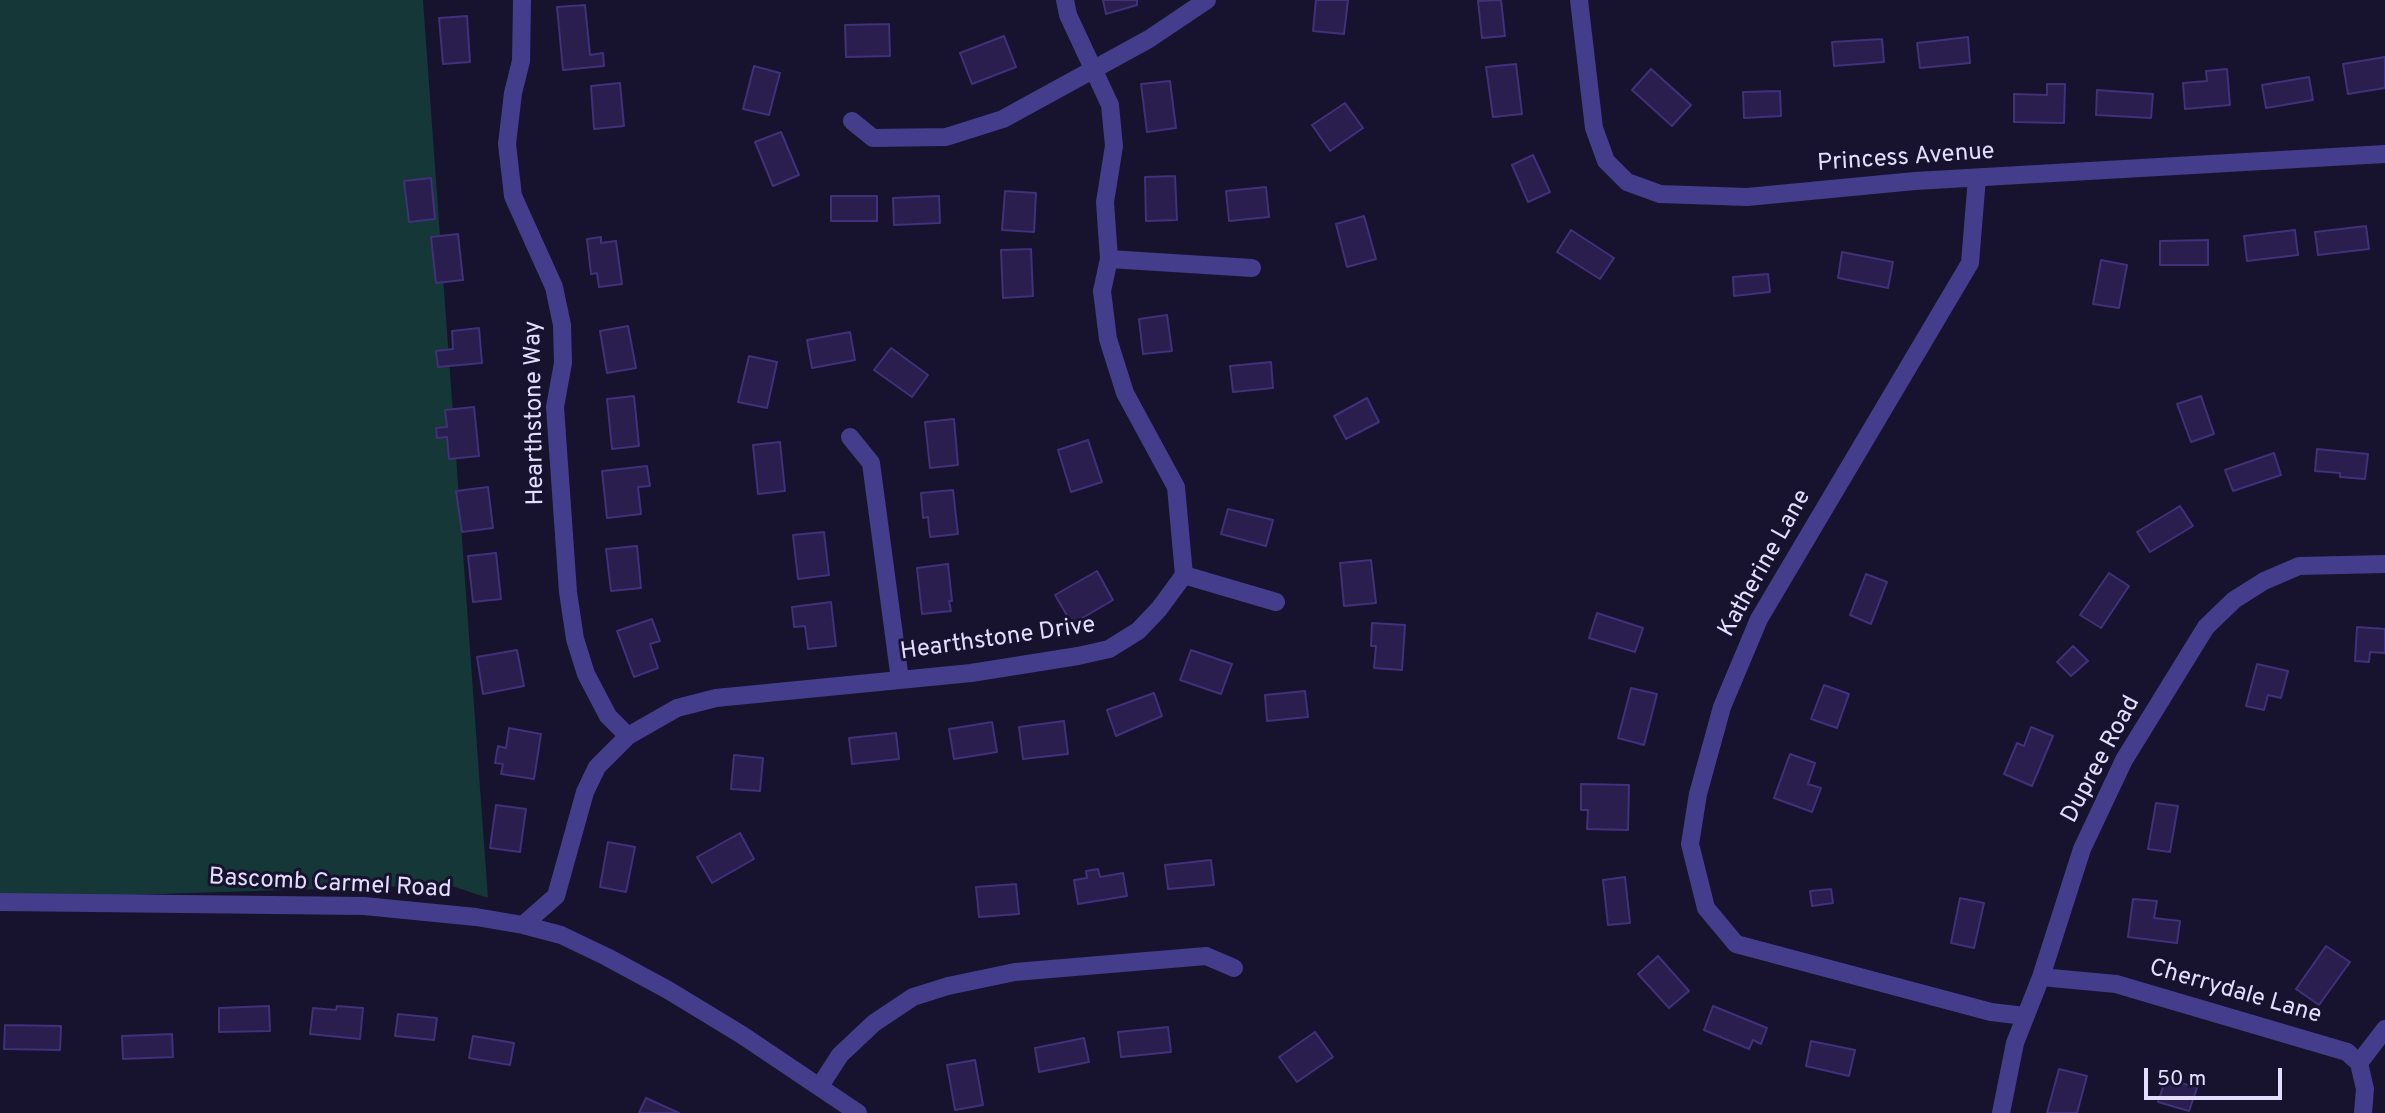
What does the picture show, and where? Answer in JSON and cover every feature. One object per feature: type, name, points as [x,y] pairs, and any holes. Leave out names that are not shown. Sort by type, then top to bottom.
[{"type":"street","name":"Hearthstone Way","points":[[522,0],[521,61],[513,93],[506,144],[513,196],[554,287],[562,324],[563,363],[555,407],[568,592],[575,639],[586,674],[608,716],[628,736]]},
{"type":"street","points":[[1065,0],[1068,15],[1110,105],[1114,146],[1105,202],[1110,259],[1102,291],[1108,339],[1125,393],[1176,487],[1184,575],[1276,602]]},
{"type":"street","points":[[852,121],[873,138],[946,136],[1003,119],[1149,39],[1207,0]]},
{"type":"street","name":"Princess Avenue","points":[[1579,0],[1594,128],[1606,161],[1627,182],[1660,194],[1747,197],[1915,181],[2385,154]]},
{"type":"street","name":"Katherine Lane","points":[[1977,178],[1970,263],[1759,618],[1722,707],[1698,794],[1690,844],[1706,908],[1736,944],[1991,1012],[2025,1016]]},
{"type":"street","points":[[1110,259],[1252,268]]},
{"type":"street","points":[[850,437],[871,463],[900,680]]},
{"type":"street","name":"Dupree Road","points":[[2001,1113],[2015,1043],[2042,976],[2082,849],[2124,760],[2206,627],[2234,600],[2254,587],[2299,566],[2385,564]]},
{"type":"street","name":"Hearthstone Drive","points":[[523,925],[556,896],[585,792],[597,767],[628,736],[677,708],[716,698],[984,671],[1109,649],[1138,631],[1159,609],[1184,575]]},
{"type":"street","name":"Bascomb Carmel Road","points":[[0,902],[364,906],[476,917],[523,925],[561,935],[607,957],[689,1003],[858,1113]]},
{"type":"street","points":[[820,1086],[840,1055],[874,1023],[913,998],[947,986],[1015,972],[1206,956],[1234,968]]},
{"type":"street","name":"Cherrydale Lane","points":[[2042,976],[2116,984],[2347,1052],[2359,1063]]},
{"type":"street","points":[[2363,1113],[2365,1089],[2359,1063],[2385,1029]]},
{"type":"green space","points":[[0,0],[423,0],[488,898],[449,885],[0,899]]},
{"type":"building","points":[[1103,0],[1137,0],[1137,5],[1106,14]]},
{"type":"building","points":[[1316,0],[1348,0],[1344,34],[1313,31]]},
{"type":"building","points":[[1501,0],[1505,36],[1482,38],[1478,1]]},
{"type":"building","points":[[585,5],[590,55],[603,53],[604,66],[563,70],[557,7]]},
{"type":"building","points":[[467,16],[470,62],[443,64],[439,18]]},
{"type":"building","points":[[889,24],[890,56],[846,57],[845,25]]},
{"type":"building","points":[[1004,36],[1016,67],[972,84],[960,53]]},
{"type":"building","points":[[1968,37],[1970,63],[1920,68],[1917,43]]},
{"type":"building","points":[[1882,39],[1884,62],[1834,66],[1832,42]]},
{"type":"building","points":[[2385,57],[2385,88],[2348,94],[2343,64]]},
{"type":"building","points":[[1516,64],[1522,114],[1493,117],[1486,67]]},
{"type":"building","points":[[754,66],[780,73],[769,115],[743,109]]},
{"type":"building","points":[[1651,69],[1691,105],[1672,126],[1632,90]]},
{"type":"building","points":[[2227,69],[2230,105],[2185,109],[2183,83],[2207,81],[2206,71]]},
{"type":"building","points":[[2309,77],[2313,100],[2266,108],[2262,85]]},
{"type":"building","points":[[1170,81],[1176,128],[1147,132],[1141,84]]},
{"type":"building","points":[[620,83],[624,126],[594,129],[591,86]]},
{"type":"building","points":[[2047,84],[2065,84],[2064,123],[2014,122],[2014,94],[2047,95]]},
{"type":"building","points":[[2097,90],[2153,94],[2151,118],[2096,115]]},
{"type":"building","points":[[1780,91],[1781,116],[1744,118],[1743,92]]},
{"type":"building","points":[[1345,103],[1363,128],[1330,151],[1312,125]]},
{"type":"building","points":[[781,132],[799,175],[773,186],[755,142]]},
{"type":"building","points":[[1533,155],[1550,192],[1528,202],[1512,165]]},
{"type":"building","points":[[1175,176],[1177,220],[1146,221],[1145,177]]},
{"type":"building","points":[[431,178],[435,219],[409,222],[404,181]]},
{"type":"building","points":[[1266,187],[1269,217],[1229,221],[1226,191]]},
{"type":"building","points":[[1005,191],[1036,193],[1034,232],[1002,230]]},
{"type":"building","points":[[831,196],[877,196],[877,221],[831,221]]},
{"type":"building","points":[[939,196],[940,223],[894,225],[893,198]]},
{"type":"building","points":[[1364,216],[1376,259],[1347,267],[1336,224]]},
{"type":"building","points":[[2366,226],[2369,249],[2318,255],[2315,232]]},
{"type":"building","points":[[1571,230],[1614,258],[1600,279],[1557,252]]},
{"type":"building","points":[[2295,230],[2298,255],[2247,261],[2244,236]]},
{"type":"building","points":[[458,234],[463,280],[436,283],[431,237]]},
{"type":"building","points":[[601,237],[601,243],[616,241],[622,284],[599,287],[597,273],[591,274],[587,239]]},
{"type":"building","points":[[2208,240],[2208,265],[2160,265],[2160,241]]},
{"type":"building","points":[[1031,249],[1033,296],[1003,298],[1001,250]]},
{"type":"building","points":[[1842,252],[1893,262],[1888,288],[1838,278]]},
{"type":"building","points":[[2101,260],[2127,265],[2119,308],[2093,304]]},
{"type":"building","points":[[1768,274],[1770,292],[1734,296],[1733,277]]},
{"type":"building","points":[[1167,315],[1172,351],[1143,354],[1139,319]]},
{"type":"building","points":[[628,326],[636,368],[607,373],[600,331]]},
{"type":"building","points":[[479,328],[482,363],[438,367],[436,351],[453,349],[452,331]]},
{"type":"building","points":[[850,332],[855,360],[812,368],[807,340]]},
{"type":"building","points":[[891,348],[928,375],[912,397],[874,370]]},
{"type":"building","points":[[749,356],[777,362],[767,408],[738,402]]},
{"type":"building","points":[[1271,362],[1273,388],[1233,392],[1230,366]]},
{"type":"building","points":[[634,396],[639,446],[612,449],[607,399]]},
{"type":"building","points":[[2201,396],[2214,434],[2191,442],[2177,404]]},
{"type":"building","points":[[1367,398],[1379,422],[1346,439],[1334,416]]},
{"type":"building","points":[[474,407],[479,456],[449,459],[447,437],[437,438],[436,428],[447,427],[445,410]]},
{"type":"building","points":[[954,419],[958,465],[930,468],[925,422]]},
{"type":"building","points":[[1088,440],[1102,482],[1071,492],[1058,450]]},
{"type":"building","points":[[780,442],[785,491],[758,494],[753,445]]},
{"type":"building","points":[[2317,449],[2368,454],[2365,479],[2315,471]]},
{"type":"building","points":[[2274,453],[2281,475],[2233,491],[2225,470]]},
{"type":"building","points":[[647,466],[650,486],[638,487],[641,514],[607,518],[602,471]]},
{"type":"building","points":[[488,487],[493,528],[462,532],[456,491]]},
{"type":"building","points":[[953,490],[958,534],[930,537],[928,517],[923,518],[921,493]]},
{"type":"building","points":[[2180,506],[2193,526],[2150,552],[2137,532]]},
{"type":"building","points":[[1228,509],[1273,520],[1266,546],[1221,534]]},
{"type":"building","points":[[824,532],[829,575],[798,579],[793,535]]},
{"type":"building","points":[[637,546],[641,588],[611,591],[606,549]]},
{"type":"building","points":[[496,553],[501,599],[473,602],[468,556]]},
{"type":"building","points":[[1371,560],[1376,603],[1344,606],[1340,563]]},
{"type":"building","points":[[948,564],[951,611],[922,614],[917,568]]},
{"type":"building","points":[[1097,571],[1113,600],[1072,624],[1055,595]]},
{"type":"building","points":[[2109,573],[2129,586],[2101,628],[2080,615]]},
{"type":"building","points":[[1866,574],[1887,582],[1871,624],[1850,615]]},
{"type":"building","points":[[831,602],[836,646],[808,649],[805,626],[794,627],[792,607]]},
{"type":"building","points":[[1597,613],[1643,628],[1635,652],[1589,638]]},
{"type":"building","points":[[652,619],[660,641],[650,644],[658,668],[634,677],[617,631]]},
{"type":"building","points":[[1372,623],[1405,625],[1402,670],[1374,668],[1376,646],[1371,646]]},
{"type":"building","points":[[2357,627],[2385,629],[2385,653],[2370,652],[2369,662],[2355,661]]},
{"type":"building","points":[[2073,646],[2088,661],[2071,676],[2057,662]]},
{"type":"building","points":[[517,650],[524,686],[483,694],[477,657]]},
{"type":"building","points":[[1191,650],[1232,664],[1221,694],[1180,680]]},
{"type":"building","points":[[2257,664],[2288,671],[2281,698],[2268,695],[2264,710],[2246,706]]},
{"type":"building","points":[[1824,685],[1849,694],[1837,728],[1811,719]]},
{"type":"building","points":[[1631,688],[1657,694],[1644,745],[1618,738]]},
{"type":"building","points":[[1305,691],[1308,717],[1267,721],[1265,695]]},
{"type":"building","points":[[1154,693],[1162,716],[1116,736],[1107,710]]},
{"type":"building","points":[[1064,721],[1068,754],[1023,759],[1019,727]]},
{"type":"building","points":[[992,722],[997,752],[954,759],[949,729]]},
{"type":"building","points":[[2031,727],[2053,736],[2032,786],[2004,774],[2017,743],[2024,746]]},
{"type":"building","points":[[509,728],[541,734],[534,779],[501,774],[503,764],[495,763],[498,746],[506,748]]},
{"type":"building","points":[[896,733],[899,759],[852,764],[849,738]]},
{"type":"building","points":[[1790,754],[1815,763],[1808,784],[1821,788],[1812,812],[1774,798]]},
{"type":"building","points":[[734,755],[763,758],[760,791],[731,789]]},
{"type":"building","points":[[1581,784],[1629,785],[1628,830],[1587,829],[1588,810],[1581,810]]},
{"type":"building","points":[[2156,803],[2178,806],[2170,852],[2148,849]]},
{"type":"building","points":[[496,805],[526,809],[520,852],[490,848]]},
{"type":"building","points":[[740,833],[754,859],[712,883],[697,857]]},
{"type":"building","points":[[608,842],[635,847],[626,892],[600,887]]},
{"type":"building","points":[[1211,860],[1214,885],[1168,889],[1165,865]]},
{"type":"building","points":[[1098,869],[1100,877],[1123,873],[1127,896],[1078,904],[1074,880],[1087,878],[1086,871]]},
{"type":"building","points":[[1625,877],[1630,923],[1608,925],[1603,880]]},
{"type":"building","points":[[1016,884],[1019,914],[979,917],[976,887]]},
{"type":"building","points":[[1831,889],[1833,903],[1812,906],[1810,891]]},
{"type":"building","points":[[1960,898],[1984,903],[1974,948],[1951,943]]},
{"type":"building","points":[[2133,899],[2157,901],[2154,918],[2180,921],[2177,943],[2128,937]]},
{"type":"building","points":[[2326,946],[2350,962],[2319,1005],[2296,989]]},
{"type":"building","points":[[1658,956],[1689,991],[1669,1008],[1638,974]]},
{"type":"building","points":[[269,1006],[270,1031],[219,1032],[219,1008]]},
{"type":"building","points":[[337,1006],[363,1008],[360,1039],[310,1034],[313,1008],[336,1010]]},
{"type":"building","points":[[1713,1006],[1767,1028],[1761,1044],[1753,1040],[1749,1049],[1704,1030]]},
{"type":"building","points":[[398,1014],[437,1018],[434,1040],[395,1036]]},
{"type":"building","points":[[5,1025],[61,1026],[60,1050],[4,1049]]},
{"type":"building","points":[[1168,1027],[1171,1052],[1121,1057],[1118,1032]]},
{"type":"building","points":[[1315,1032],[1333,1057],[1297,1082],[1279,1057]]},
{"type":"building","points":[[172,1034],[173,1057],[123,1059],[122,1036]]},
{"type":"building","points":[[473,1036],[514,1043],[510,1065],[469,1058]]},
{"type":"building","points":[[1084,1038],[1089,1062],[1039,1072],[1035,1048]]},
{"type":"building","points":[[1811,1041],[1855,1050],[1849,1076],[1806,1066]]},
{"type":"building","points":[[975,1060],[983,1105],[955,1110],[947,1065]]},
{"type":"building","points":[[2059,1069],[2087,1076],[2077,1113],[2047,1113]]},
{"type":"building","points":[[2166,1078],[2197,1088],[2189,1111],[2158,1102]]},
{"type":"building","points":[[646,1098],[679,1113],[639,1113]]}]
